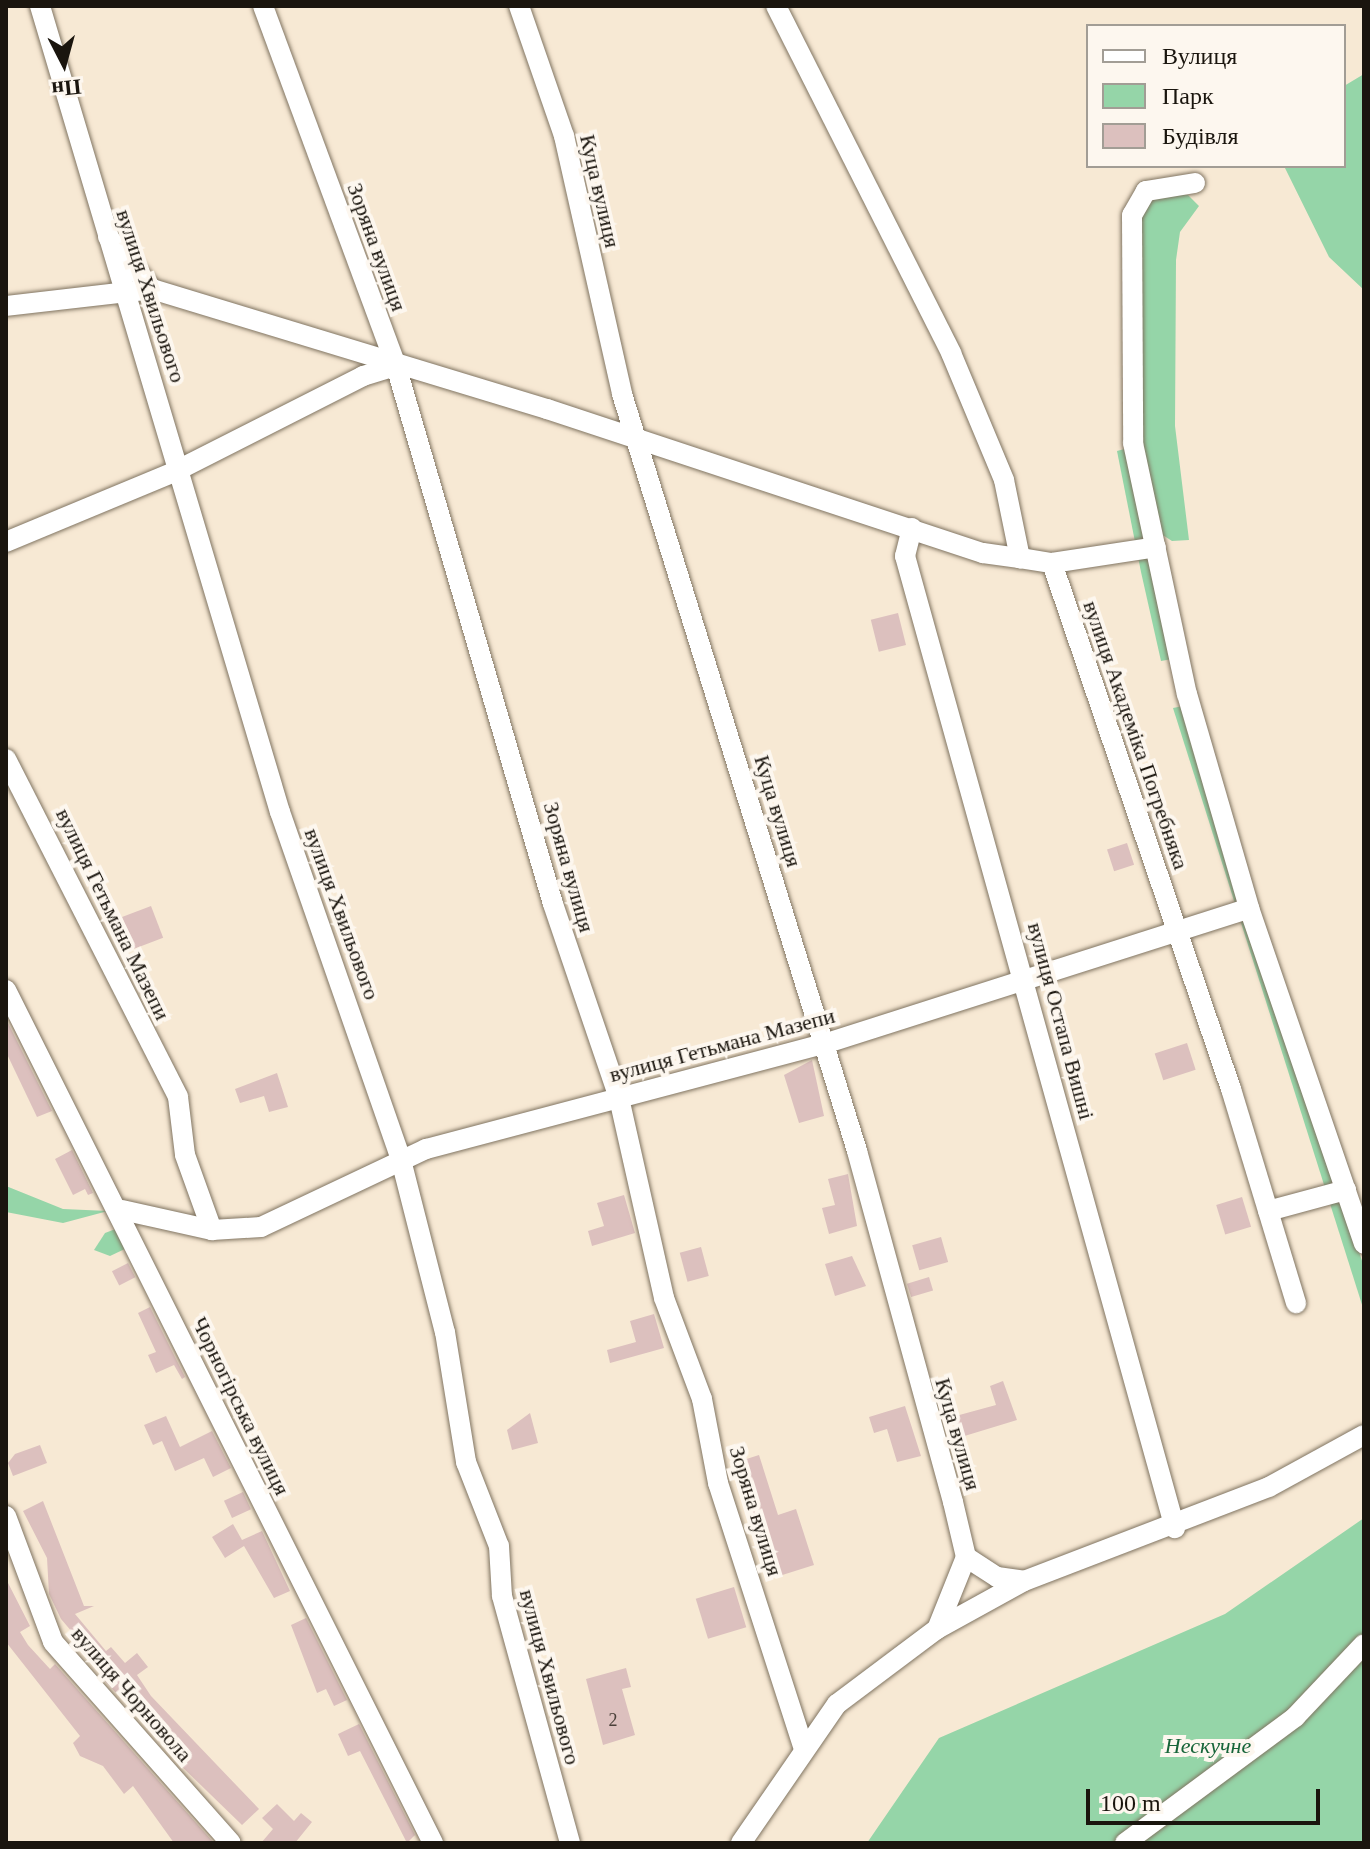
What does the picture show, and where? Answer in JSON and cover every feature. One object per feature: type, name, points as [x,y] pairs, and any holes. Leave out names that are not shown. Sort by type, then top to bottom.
[{"type":"street","name":"вулиця Хвильового","points":[[40,6],[121,295],[155,382],[174,472],[280,812],[401,1160],[445,1332],[466,1462],[499,1546],[502,1596],[570,1843]]},
{"type":"street","name":"Зоряна вулиця","points":[[263,6],[396,366],[553,904],[619,1098],[664,1298],[702,1399],[718,1483],[804,1749]]},
{"type":"street","name":"Куца вулиця","points":[[519,6],[564,136],[622,394],[640,441],[824,1044],[966,1557]]},
{"type":"street","points":[[776,6],[951,353],[1004,480],[1020,558]]},
{"type":"street","points":[[1195,183],[1146,191],[1132,215],[1130,420],[1187,694],[1249,908],[1364,1244]]},
{"type":"street","points":[[105,234],[152,289]]},
{"type":"street","points":[[6,306],[152,289],[912,528],[1020,558],[1052,563],[1156,547]]},
{"type":"street","points":[[6,542],[174,472],[363,376],[396,366]]},
{"type":"street","name":"вулиця Остапа Вишні","points":[[912,528],[905,556],[1029,980],[1175,1528]]},
{"type":"street","name":"вулиця Академіка Погребняка","points":[[1052,563],[1081,665],[1180,933],[1296,1303]]},
{"type":"street","name":"вулиця Гетьмана Мазепи","points":[[6,759],[178,1097],[185,1155],[212,1230]]},
{"type":"street","name":"вулиця Гетьмана Мазепи","points":[[122,1210],[212,1230],[278,1222],[401,1160],[824,1044],[1180,933],[1249,908]]},
{"type":"street","name":"Чорногірська вулиця","points":[[6,990],[122,1210],[433,1843]]},
{"type":"street","points":[[1268,1211],[1346,1190]]},
{"type":"street","points":[[741,1843],[804,1749],[855,1686],[937,1629],[1024,1581],[1128,1538],[1175,1528],[1317,1465],[1364,1435]]},
{"type":"street","name":"вулиця Чорновола","points":[[6,1516],[53,1642],[231,1843]]},
{"type":"street","points":[[937,1629],[966,1557],[997,1577],[1024,1581]]},
{"type":"street","points":[[1125,1843],[1295,1717],[1364,1644]]},
{"type":"green space","points":[[1364,74],[1364,290],[1329,257],[1285,168],[1346,168],[1346,85]]},
{"type":"green space","points":[[1169,195],[1188,195],[1199,206],[1180,232],[1176,260],[1175,426],[1189,540],[1172,541],[1158,532],[1137,421],[1139,218],[1149,201]]},
{"type":"green space","points":[[1128,448],[1172,659],[1161,661],[1117,451]]},
{"type":"green space","points":[[1183,706],[1364,1267],[1364,1311],[1173,708]]},
{"type":"green space","points":[[6,1186],[63,1209],[108,1211],[63,1223],[6,1212]]},
{"type":"green space","points":[[126,1225],[129,1247],[110,1256],[94,1250],[105,1233]]},
{"type":"green space","name":"Нескучне","points":[[1364,1518],[1364,1843],[867,1843],[939,1738],[1225,1614]]},
{"type":"building","points":[[898,613],[906,645],[879,652],[871,620]]},
{"type":"building","points":[[1127,843],[1134,865],[1114,871],[1107,849]]},
{"type":"building","points":[[151,906],[163,938],[134,949],[122,917]]},
{"type":"building","points":[[6,1019],[52,1111],[37,1117],[6,1052]]},
{"type":"building","points":[[1187,1043],[1196,1070],[1163,1080],[1155,1054]]},
{"type":"building","points":[[812,1060],[824,1116],[799,1123],[784,1075]]},
{"type":"building","points":[[277,1073],[288,1107],[269,1112],[264,1096],[240,1103],[235,1089]]},
{"type":"building","points":[[72,1150],[93,1193],[88,1195],[85,1189],[73,1195],[55,1159]]},
{"type":"building","points":[[848,1174],[857,1226],[829,1234],[822,1208],[835,1205],[828,1179]]},
{"type":"building","points":[[624,1195],[635,1233],[592,1246],[588,1231],[604,1226],[597,1203]]},
{"type":"building","points":[[1242,1197],[1251,1227],[1225,1235],[1216,1205]]},
{"type":"building","points":[[941,1237],[948,1262],[919,1270],[912,1245]]},
{"type":"building","points":[[701,1247],[709,1276],[688,1282],[680,1253]]},
{"type":"building","points":[[852,1256],[866,1286],[835,1296],[825,1264]]},
{"type":"building","points":[[128,1263],[135,1277],[119,1285],[112,1271]]},
{"type":"building","points":[[929,1277],[933,1290],[911,1297],[907,1284]]},
{"type":"building","points":[[150,1307],[185,1377],[182,1379],[174,1365],[156,1373],[148,1355],[156,1352],[138,1313]]},
{"type":"building","points":[[654,1314],[664,1348],[610,1363],[607,1350],[636,1342],[630,1321]]},
{"type":"building","points":[[1003,1381],[1017,1420],[958,1438],[952,1417],[996,1405],[990,1386]]},
{"type":"building","points":[[905,1406],[921,1456],[897,1462],[887,1429],[874,1433],[869,1417]]},
{"type":"building","points":[[530,1413],[538,1443],[512,1450],[507,1430]]},
{"type":"building","points":[[166,1416],[180,1447],[212,1431],[231,1468],[213,1477],[204,1458],[175,1471],[162,1441],[153,1445],[144,1425]]},
{"type":"building","points":[[40,1445],[47,1463],[13,1476],[8,1463],[15,1454]]},
{"type":"building","points":[[759,1455],[778,1515],[796,1509],[814,1565],[776,1577],[734,1463]]},
{"type":"building","points":[[243,1492],[251,1509],[232,1518],[224,1501]]},
{"type":"building","points":[[43,1501],[84,1606],[94,1606],[75,1614],[106,1651],[111,1647],[125,1663],[137,1653],[148,1667],[137,1675],[151,1696],[259,1809],[242,1825],[168,1752],[173,1747],[150,1722],[145,1726],[122,1690],[117,1694],[103,1679],[108,1674],[61,1619],[49,1594],[47,1558],[23,1511]]},
{"type":"building","points":[[233,1524],[242,1540],[262,1531],[290,1591],[274,1598],[244,1546],[225,1558],[212,1537]]},
{"type":"building","points":[[6,1579],[30,1626],[20,1632],[28,1645],[50,1669],[55,1664],[214,1843],[174,1843],[133,1786],[124,1794],[103,1766],[80,1756],[73,1743],[80,1736],[6,1642]]},
{"type":"building","points":[[734,1587],[746,1627],[708,1639],[696,1599]]},
{"type":"building","points":[[306,1618],[347,1700],[334,1706],[326,1689],[317,1693],[291,1625]]},
{"type":"building","points":[[626,1668],[631,1687],[622,1689],[635,1735],[603,1745],[586,1679]]},
{"type":"building","points":[[359,1724],[415,1835],[407,1843],[360,1751],[348,1756],[338,1734]]},
{"type":"building","points":[[277,1804],[294,1821],[301,1813],[312,1822],[295,1843],[261,1843],[273,1829],[262,1818]]}]
